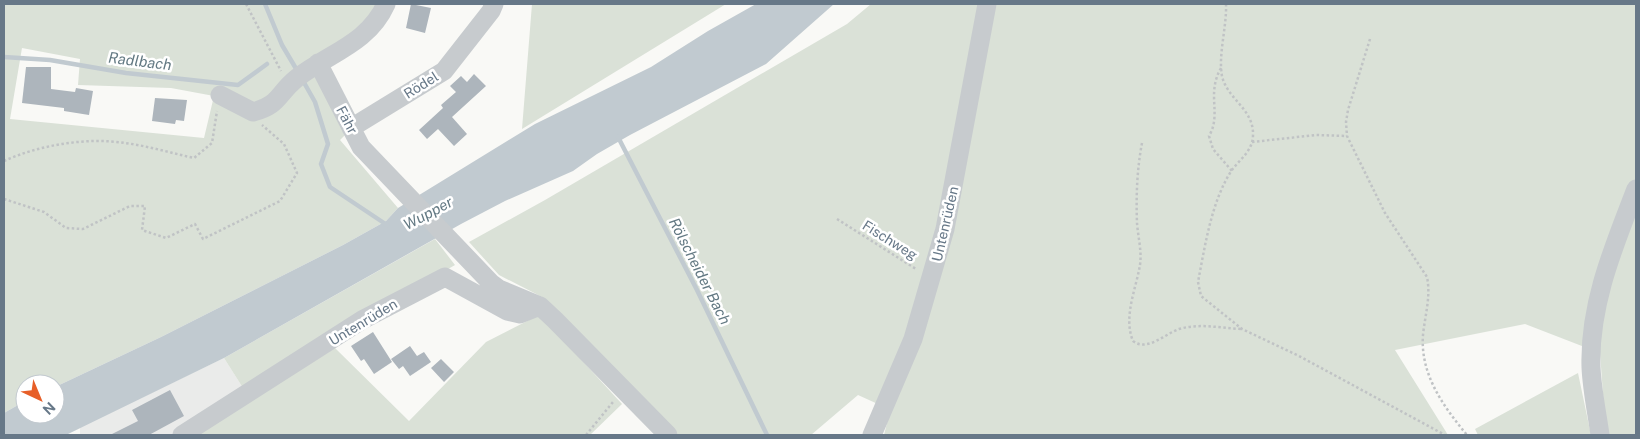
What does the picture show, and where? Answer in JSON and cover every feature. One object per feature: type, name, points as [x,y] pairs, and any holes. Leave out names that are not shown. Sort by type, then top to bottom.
[{"type":"street","points":[[220,95],[253,112],[269,108],[302,75],[356,42],[379,20],[386,4]]},
{"type":"street","name":"Rödel","points":[[351,128],[444,71],[492,11],[494,4]]},
{"type":"street","name":"Untenrüden","points":[[872,435],[913,338],[946,228],[987,4]]},
{"type":"street","name":"Fähr","points":[[302,75],[351,128],[361,147],[480,272],[499,289],[540,306]]},
{"type":"street","points":[[1600,435],[1591,365],[1598,300],[1603,278],[1636,189]]},
{"type":"street","name":"Untenrüden","points":[[188,431],[362,320],[445,277],[506,311],[520,314],[540,306]]},
{"type":"street","points":[[540,306],[668,435]]},
{"type":"path","points":[[246,4],[269,52],[302,75]]},
{"type":"path","points":[[1226,4],[1221,67],[1224,84],[1249,117],[1253,132],[1248,152],[1232,171],[1219,192],[1198,282],[1201,296],[1242,329],[1299,356],[1444,435]]},
{"type":"path","points":[[1370,39],[1348,110],[1346,122],[1347,136],[1385,213],[1428,277],[1429,289],[1423,347],[1429,376],[1445,407],[1467,435]]},
{"type":"path","points":[[1221,67],[1213,88],[1215,120],[1209,136],[1213,149],[1232,171]]},
{"type":"path","points":[[4,161],[23,152],[95,142],[124,142],[194,158],[212,143],[220,95]]},
{"type":"path","points":[[4,199],[44,212],[66,228],[83,229],[130,206],[145,206],[142,230],[166,238],[195,224],[203,239],[280,202],[297,173],[284,144],[266,130],[253,112]]},
{"type":"path","points":[[1252,142],[1302,135],[1347,136]]},
{"type":"path","points":[[1142,143],[1138,164],[1136,207],[1141,259],[1129,318],[1129,332],[1132,341],[1141,344],[1152,343],[1174,332],[1194,326],[1242,329]]},
{"type":"path","name":"Fischweg","points":[[837,219],[932,279]]},
{"type":"path","points":[[586,435],[624,390]]},
{"type":"shaded area","points":[[4,4],[379,4],[377,12],[314,63],[346,134],[340,140],[398,208],[386,221],[343,245],[161,337],[65,382],[65,374],[15,374],[15,407],[4,413]],"holes":[[[22,48],[80,59],[78,85],[171,88],[214,96],[204,138],[10,119]]]},
{"type":"shaded area","points":[[532,4],[726,4],[522,129]]},
{"type":"shaded area","points":[[871,4],[982,4],[930,267],[880,405],[858,395],[811,435],[676,435],[542,297],[499,275],[469,242],[545,200],[847,24]]},
{"type":"shaded area","points":[[992,4],[1636,4],[1636,435],[1606,435],[1600,353],[1525,324],[1395,350],[1448,435],[884,435]]},
{"type":"shaded area","points":[[435,239],[455,265],[243,388],[224,358]]},
{"type":"shaded area","points":[[541,316],[622,404],[590,435],[195,435],[335,348],[409,421],[486,342],[535,317]]},
{"type":"shaded area","points":[[224,358],[243,388],[171,435],[80,435],[80,427]]},
{"type":"shaded area","points":[[1578,373],[1591,435],[1478,435],[1475,429]]},
{"type":"water","name":"Wupper","points":[[756,4],[834,4],[766,64],[630,135],[597,154],[573,171],[505,201],[461,224],[224,358],[66,435],[4,435],[4,413],[15,407],[15,424],[65,424],[65,382],[161,337],[343,245],[386,221],[398,208],[535,124],[651,67],[708,31]]},
{"type":"building","points":[[411,4],[431,8],[425,33],[406,28]]},
{"type":"building","points":[[26,67],[51,67],[51,89],[75,92],[76,88],[93,91],[89,115],[64,111],[64,108],[22,103]]},
{"type":"building","points":[[474,74],[486,86],[452,117],[467,134],[454,146],[438,129],[427,139],[419,130],[443,108],[441,105],[456,92],[450,86],[461,76],[467,82]]},
{"type":"building","points":[[155,98],[187,100],[184,121],[176,120],[175,124],[152,121]]},
{"type":"building","points":[[373,332],[392,362],[374,374],[364,359],[361,361],[351,346]]},
{"type":"building","points":[[410,346],[417,356],[424,352],[431,362],[410,376],[403,366],[399,369],[391,359]]},
{"type":"building","points":[[441,359],[454,372],[444,382],[431,368]]},
{"type":"building","points":[[170,390],[184,416],[149,435],[110,435],[138,421],[132,410]]},
{"type":"waterway","points":[[265,4],[282,45],[298,72]]},
{"type":"waterway","name":"Radlbach","points":[[4,57],[50,60],[126,73],[238,85],[267,64]]},
{"type":"waterway","points":[[302,79],[315,102],[328,144],[321,164],[330,187],[387,225]]},
{"type":"waterway","name":"Rölscheider Bach","points":[[618,137],[697,290],[767,435]]}]
